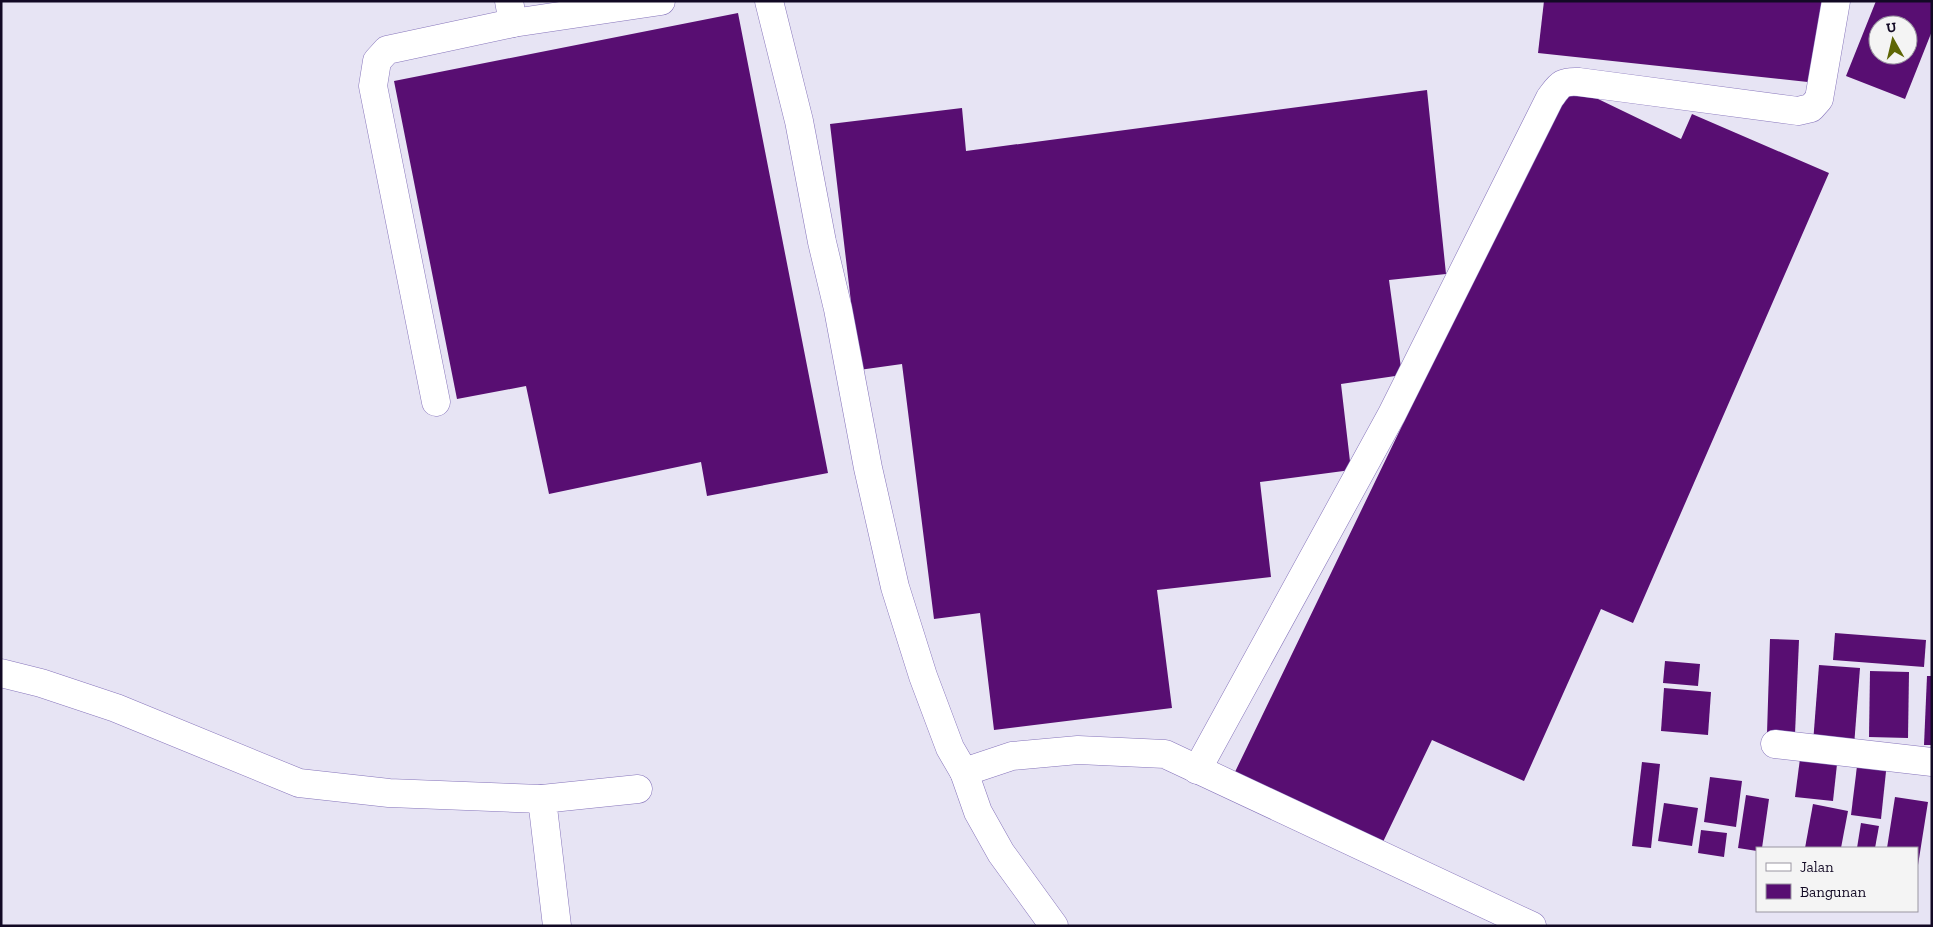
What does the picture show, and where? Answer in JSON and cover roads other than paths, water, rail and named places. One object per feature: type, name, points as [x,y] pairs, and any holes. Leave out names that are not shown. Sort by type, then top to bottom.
[{"type":"street","points":[[436,402],[373,86],[377,61],[387,50],[511,12],[661,1]]},
{"type":"street","points":[[769,1],[799,121],[822,242],[838,309],[868,468],[895,587],[923,676],[950,748],[964,772],[978,812],[1001,853],[1054,926]]},
{"type":"street","points":[[1197,770],[1392,414],[1550,98],[1560,85],[1566,81],[1579,82],[1798,111],[1811,108],[1819,99],[1836,1]]},
{"type":"street","points":[[1,673],[41,682],[116,708],[299,783],[388,793],[542,799],[638,789]]},
{"type":"street","points":[[1775,744],[1932,762]]},
{"type":"street","points":[[964,772],[1012,756],[1078,750],[1165,754],[1532,926]]},
{"type":"street","points":[[542,799],[557,926]]}]
